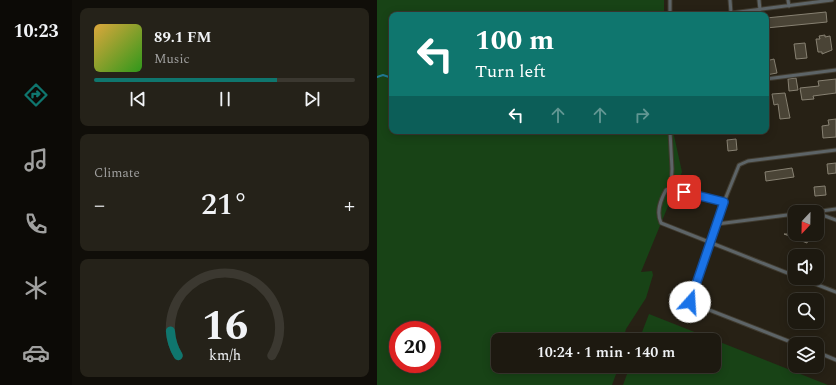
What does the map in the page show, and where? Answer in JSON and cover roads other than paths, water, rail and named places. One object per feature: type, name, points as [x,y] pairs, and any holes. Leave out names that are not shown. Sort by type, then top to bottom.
[{"type":"lane","points":[[670,0],[670,12]]},
{"type":"lane","points":[[730,0],[731,12]]},
{"type":"lane","points":[[759,0],[760,10]]},
{"type":"lane","points":[[788,0],[789,6]]},
{"type":"lane","points":[[741,12],[831,0]]},
{"type":"lane","points":[[769,79],[836,70]]},
{"type":"lane","points":[[670,134],[672,169],[671,188]]},
{"type":"lane","points":[[690,302],[724,202],[739,165],[748,161],[836,150]]},
{"type":"lane","points":[[724,202],[671,188],[666,190],[659,207],[659,217],[661,223],[710,244],[788,273]]},
{"type":"lane","points":[[824,211],[836,209]]},
{"type":"lane","points":[[717,224],[788,215]]},
{"type":"lane","points":[[824,216],[836,220]]},
{"type":"lane","points":[[818,285],[836,292]]},
{"type":"lane","points":[[671,295],[788,341]]},
{"type":"lane","points":[[824,355],[836,360]]},
{"type":"waterway","points":[[377,77],[383,75],[389,77]]}]
